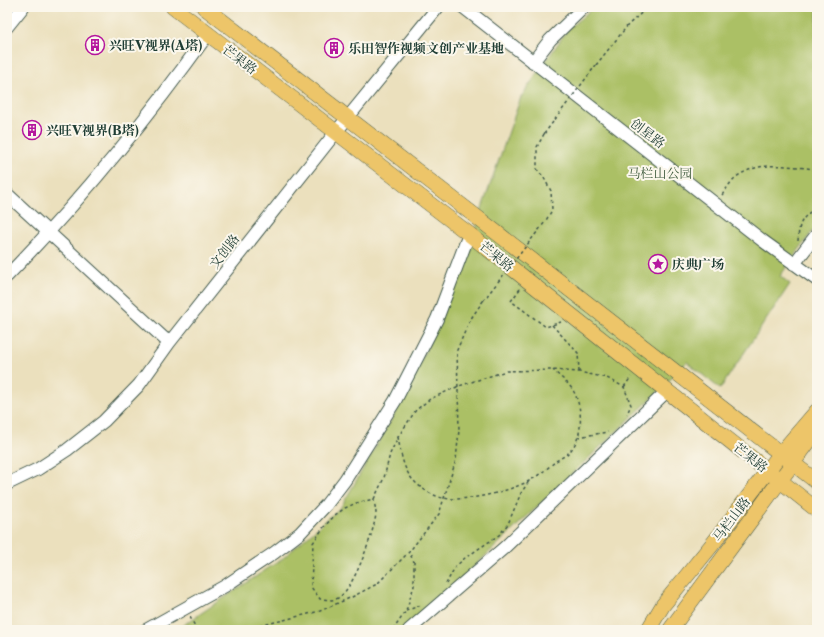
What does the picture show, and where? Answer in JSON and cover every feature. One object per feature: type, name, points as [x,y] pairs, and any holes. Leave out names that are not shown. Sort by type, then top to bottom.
[{"type":"main road","name":"芒果路","points":[[172,7],[469,234],[817,510]]},
{"type":"main road","name":"芒果路","points":[[204,7],[817,482]]},
{"type":"main road","name":"马栏山路","points":[[648,630],[663,605],[715,541],[781,453],[817,411]]},
{"type":"main road","name":"马栏山路","points":[[670,630],[817,432]]},
{"type":"street","points":[[7,27],[23,7]]},
{"type":"street","name":"文创路","points":[[7,484],[38,469],[61,454],[104,421],[139,385],[169,343],[336,132],[349,118],[438,7]]},
{"type":"street","name":"创星路","points":[[463,7],[794,264],[817,280]]},
{"type":"street","points":[[533,62],[550,40],[584,7]]},
{"type":"street","points":[[7,276],[48,232],[136,129],[184,68],[208,34]]},
{"type":"street","points":[[7,194],[169,343]]},
{"type":"street","points":[[146,630],[225,586],[274,553],[300,533],[326,505],[371,440],[395,401],[437,319],[469,234]]},
{"type":"street","points":[[794,264],[817,234]]},
{"type":"street","points":[[409,630],[505,547],[667,391]]},
{"type":"path","points":[[243,630],[320,610],[352,597],[377,584],[409,552],[439,514],[456,460],[459,430],[457,350],[470,320],[483,301],[545,222],[552,210],[551,191],[537,169],[537,147],[544,134],[596,65],[628,25],[648,7]]},
{"type":"path","points":[[716,203],[734,178],[752,168],[771,165],[817,169]]},
{"type":"path","points":[[808,245],[798,241],[798,227],[802,219],[817,206]]},
{"type":"path","points":[[527,280],[511,301],[546,327],[574,317]]},
{"type":"path","points":[[552,325],[578,353],[580,372]]},
{"type":"path","points":[[450,594],[443,588],[455,568],[465,558],[499,535],[508,524],[521,493],[530,481],[571,450],[578,437],[580,421],[579,405],[574,392],[552,370]]},
{"type":"path","points":[[374,498],[356,503],[335,515],[323,528],[313,543],[311,587],[320,599],[336,599],[346,592],[372,535],[376,513],[374,498],[384,478],[390,454],[398,437],[416,410],[430,399],[459,386],[506,371],[552,370],[580,372],[607,378],[624,386],[631,405],[626,416]]},
{"type":"path","points":[[578,437],[614,431]]},
{"type":"path","points":[[398,437],[405,470],[416,483],[434,495],[444,498],[466,498],[491,494],[530,481]]},
{"type":"path","points":[[393,630],[406,611],[414,586],[414,562],[409,552]]},
{"type":"path","points":[[336,599],[337,603]]},
{"type":"path","points":[[186,609],[197,630]]},
{"type":"green space","name":"马栏山公园","points":[[594,7],[817,7],[817,225],[780,276],[790,284],[720,389],[687,362],[653,397],[407,630],[173,630],[182,626],[282,559],[341,507],[404,398],[469,254],[482,208],[521,97],[568,29]]},
{"type":"place","name":"兴旺V视界(A塔)","points":[[95,45]]},
{"type":"place","name":"乐田智作视频文创产业基地","points":[[334,48]]},
{"type":"place","name":"兴旺V视界(B塔)","points":[[32,130]]},
{"type":"place","name":"庆典广场","points":[[658,264]]}]
